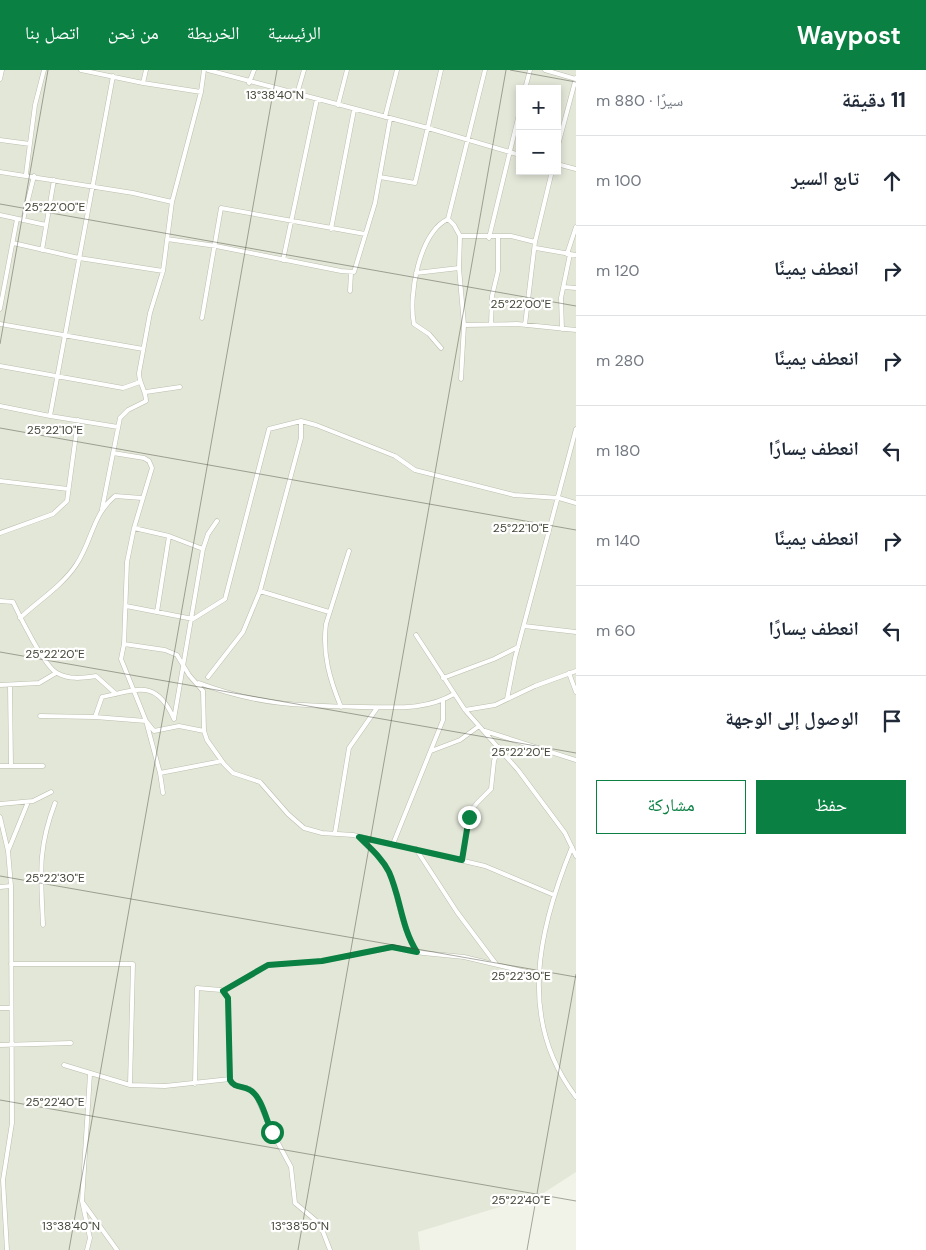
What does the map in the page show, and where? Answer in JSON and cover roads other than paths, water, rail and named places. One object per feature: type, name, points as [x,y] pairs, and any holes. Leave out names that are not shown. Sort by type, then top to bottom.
[{"type":"street","points":[[0,79],[2,70]]},
{"type":"street","points":[[26,174],[35,105],[44,70]]},
{"type":"street","points":[[81,70],[143,83],[201,92]]},
{"type":"street","points":[[50,416],[92,186],[111,76],[110,70]]},
{"type":"street","points":[[143,83],[146,70]]},
{"type":"street","points":[[20,618],[61,582],[76,565],[102,509],[118,427],[123,414],[146,401],[146,392],[140,382],[139,373],[143,349],[150,313],[163,272],[172,202],[201,92],[204,70]]},
{"type":"street","points":[[208,70],[249,83],[428,128],[516,154]]},
{"type":"street","points":[[249,83],[254,70]]},
{"type":"street","points":[[297,94],[304,70]]},
{"type":"street","points":[[338,105],[347,70]]},
{"type":"street","points":[[385,117],[397,70]]},
{"type":"street","points":[[380,177],[415,183],[441,70]]},
{"type":"street","points":[[441,348],[429,334],[414,324],[412,315],[416,273],[431,234],[440,223],[448,219],[484,70]]},
{"type":"street","points":[[526,85],[530,70]]},
{"type":"street","points":[[544,70],[576,79],[561,134]]},
{"type":"street","points":[[283,260],[317,99]]},
{"type":"street","points":[[330,229],[354,110]]},
{"type":"street","points":[[350,291],[351,273],[354,272],[380,177],[390,119]]},
{"type":"street","points":[[488,238],[516,126]]},
{"type":"street","points":[[0,140],[30,144]]},
{"type":"street","points":[[561,165],[576,169]]},
{"type":"street","points":[[0,172],[26,174],[172,202]]},
{"type":"street","points":[[524,325],[536,248],[535,242],[551,175]]},
{"type":"street","points":[[23,220],[34,176]]},
{"type":"street","points":[[42,250],[54,180]]},
{"type":"street","points":[[202,318],[222,208],[365,234]]},
{"type":"street","points":[[0,214],[46,225]]},
{"type":"street","points":[[0,309],[17,219]]},
{"type":"street","points":[[448,219],[460,236],[459,268],[464,325],[461,379]]},
{"type":"street","points":[[562,329],[561,313],[564,288],[569,254],[576,227]]},
{"type":"street","points":[[460,236],[488,238],[510,236],[535,242]]},
{"type":"street","points":[[491,325],[492,296],[498,271],[498,237]]},
{"type":"street","points":[[167,238],[351,273]]},
{"type":"street","points":[[13,243],[79,258],[163,272]]},
{"type":"street","points":[[536,248],[576,255]]},
{"type":"street","points":[[416,273],[459,268]]},
{"type":"street","points":[[564,288],[576,288]]},
{"type":"street","points":[[0,324],[143,349]]},
{"type":"street","points":[[464,325],[524,325],[576,330]]},
{"type":"street","points":[[0,366],[123,388],[140,382]]},
{"type":"street","points":[[146,392],[180,387]]},
{"type":"street","points":[[0,406],[118,427]]},
{"type":"street","points":[[0,533],[53,514],[67,501],[78,420]]},
{"type":"street","points":[[208,677],[243,632],[260,591],[301,438],[301,421]]},
{"type":"street","points":[[126,606],[193,619],[225,598],[269,429],[301,421],[395,456],[415,470],[514,495],[559,498],[576,503]]},
{"type":"street","points":[[507,699],[518,647],[576,429]]},
{"type":"street","points":[[113,453],[144,458],[150,463],[152,470],[142,498],[127,562],[124,644],[121,659],[135,689],[146,720],[160,772],[163,793]]},
{"type":"street","points":[[0,481],[68,489]]},
{"type":"street","points":[[102,509],[115,496],[142,498]]},
{"type":"street","points":[[174,719],[193,619],[203,549],[208,534],[217,521]]},
{"type":"street","points":[[134,528],[169,536],[203,549]]},
{"type":"street","points":[[157,612],[169,536]]},
{"type":"street","points":[[341,707],[331,683],[324,635],[329,612],[349,550]]},
{"type":"street","points":[[260,591],[329,612]]},
{"type":"street","points":[[0,601],[13,602],[20,618],[56,672],[78,679],[96,676],[116,694]]},
{"type":"street","points":[[524,626],[576,632]]},
{"type":"street","points":[[416,635],[465,710],[526,780],[565,833],[576,856]]},
{"type":"street","points":[[124,644],[171,652],[181,659],[189,675],[197,682],[204,694],[204,731],[222,761],[233,773],[260,782],[288,814],[304,828],[393,844],[485,866],[554,895]]},
{"type":"street","points":[[443,678],[494,660],[518,647]]},
{"type":"street","points":[[465,710],[495,705],[535,686],[576,671]]},
{"type":"street","points":[[0,685],[40,683],[56,672]]},
{"type":"street","points":[[569,673],[576,692]]},
{"type":"street","points":[[197,682],[228,693],[289,705],[377,708],[417,706],[443,700],[454,694]]},
{"type":"street","points":[[10,685],[11,766]]},
{"type":"street","points":[[95,717],[102,696],[144,688],[155,692],[166,704],[176,726]]},
{"type":"street","points":[[393,844],[443,720],[443,700]]},
{"type":"street","points":[[335,833],[349,748],[377,708]]},
{"type":"street","points":[[40,716],[146,720],[154,730],[176,726],[204,731]]},
{"type":"street","points":[[431,751],[460,740],[479,726]]},
{"type":"street","points":[[483,731],[576,760]]},
{"type":"street","points":[[462,860],[469,817],[477,803],[491,789],[494,761],[499,747]]},
{"type":"street","points":[[160,772],[222,761]]},
{"type":"street","points":[[0,766],[43,766]]},
{"type":"street","points":[[0,804],[28,802],[51,792]]},
{"type":"street","points":[[8,851],[28,802]]},
{"type":"street","points":[[43,925],[41,881],[43,839],[55,803]]},
{"type":"street","points":[[0,817],[8,851],[12,1008],[12,1124],[3,1180],[7,1250]]},
{"type":"street","points":[[359,837],[385,865],[390,874],[405,932],[417,952]]},
{"type":"street","points":[[572,847],[554,895],[541,945],[539,1006],[544,1034],[562,1077],[576,1097]]},
{"type":"street","points":[[416,849],[457,912],[497,965]]},
{"type":"street","points":[[41,881],[83,879]]},
{"type":"street","points":[[0,887],[10,886]]},
{"type":"street","points":[[195,1084],[196,988],[223,991],[268,965],[322,961],[392,947],[449,955],[539,975]]},
{"type":"street","points":[[11,964],[133,964],[130,1085]]},
{"type":"street","points":[[223,991],[228,998],[230,1080],[234,1085],[250,1090],[256,1095],[272,1132],[291,1166],[296,1203],[320,1224],[330,1250]]},
{"type":"street","points":[[0,1008],[12,1008]]},
{"type":"street","points":[[0,1045],[71,1043]]},
{"type":"street","points":[[64,1065],[130,1085],[165,1086],[230,1080]]},
{"type":"street","points":[[87,1250],[90,1238],[82,1201],[90,1074]]},
{"type":"street","points":[[82,1201],[117,1250]]}]
